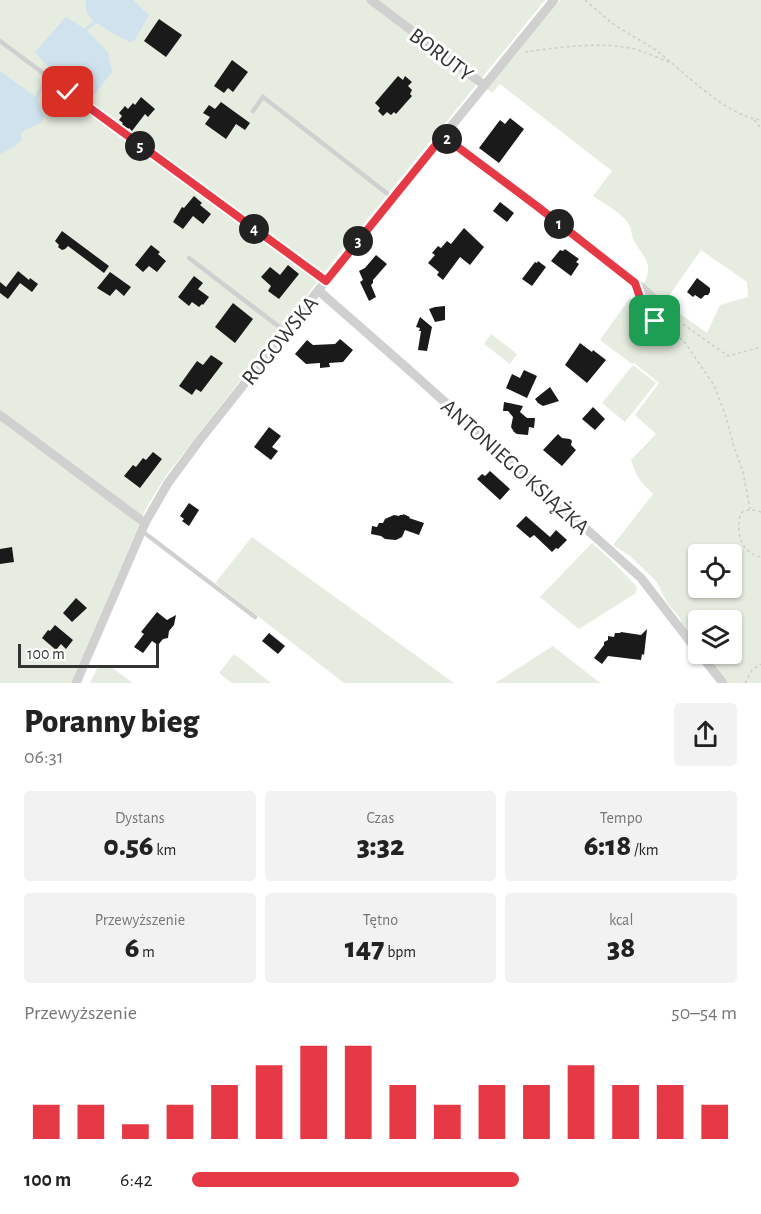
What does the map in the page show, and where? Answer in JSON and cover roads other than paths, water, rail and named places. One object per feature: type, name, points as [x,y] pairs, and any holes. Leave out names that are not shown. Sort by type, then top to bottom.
[{"type":"street","name":"BORUTY","points":[[371,0],[484,86]]},
{"type":"street","name":"ROGOWSKA","points":[[76,683],[143,527],[168,483],[326,281],[554,0]]},
{"type":"street","points":[[443,136],[635,283],[653,298],[664,313],[662,318],[655,321],[648,317],[635,283]]},
{"type":"street","name":"ANTONIEGO KSIĄŻKA","points":[[319,291],[641,578],[688,640]]},
{"type":"street","points":[[0,415],[143,527]]},
{"type":"street","name":"ANTONIEGO KSIĄŻKA","points":[[707,664],[723,683]]},
{"type":"lane","points":[[0,41],[326,281]]},
{"type":"lane","points":[[253,111],[263,97],[393,198]]},
{"type":"lane","points":[[189,258],[286,332]]},
{"type":"lane","points":[[143,527],[255,617]]},
{"type":"water","points":[[86,0],[133,0],[149,15],[135,40],[130,42],[91,19],[86,12]]},
{"type":"water","points":[[66,17],[85,29],[108,52],[112,72],[94,95],[51,70],[35,52]]},
{"type":"water","points":[[0,71],[37,98],[44,118],[41,123],[21,133],[23,138],[15,146],[0,154]]},
{"type":"waterway","points":[[82,32],[98,20]]},
{"type":"waterway","points":[[36,99],[43,85]]}]
